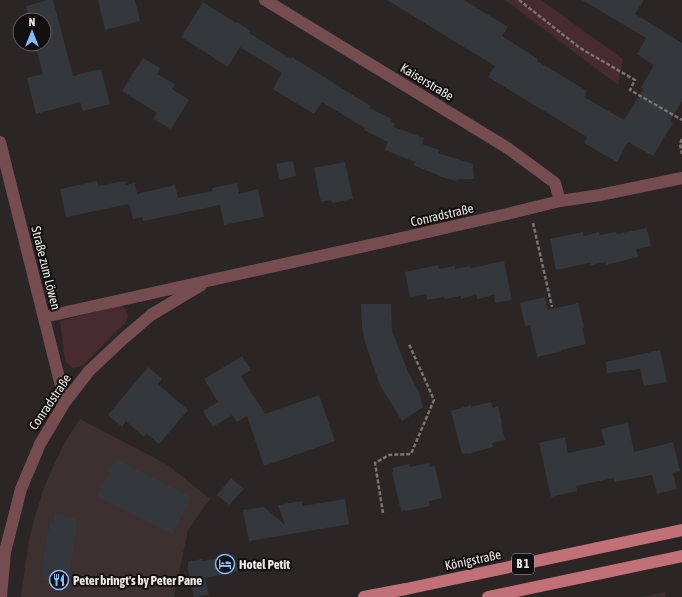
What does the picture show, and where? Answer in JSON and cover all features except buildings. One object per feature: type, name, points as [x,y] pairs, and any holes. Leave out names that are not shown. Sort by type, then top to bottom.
[{"type":"main road","name":"Königstraße","points":[[364,597],[682,530]]},
{"type":"main road","name":"B 1","points":[[488,597],[682,556]]},
{"type":"street","name":"Kaiserstraße","points":[[265,0],[509,149],[555,183],[560,201]]},
{"type":"street","name":"Straße zum Löwen","points":[[0,142],[3,167],[44,317],[65,402]]},
{"type":"street","name":"Conradstraße","points":[[44,317],[560,201],[600,195],[682,178]]},
{"type":"street","name":"Conradstraße","points":[[2,597],[5,552],[21,489],[40,444],[65,402],[89,371],[151,315],[210,280]]},
{"type":"path","points":[[519,0],[580,48],[635,80],[630,90],[682,120]]},
{"type":"path","points":[[682,139],[680,144],[682,154]]},
{"type":"path","points":[[533,220],[552,306]]},
{"type":"path","points":[[383,513],[375,464],[389,455],[411,454],[434,400],[409,344]]},
{"type":"shaded area","points":[[505,0],[541,0],[623,59],[618,85]]},
{"type":"shaded area","points":[[117,306],[123,306],[126,310],[128,317],[125,323],[82,366],[72,368],[65,361],[60,321]]},
{"type":"shaded area","points":[[80,419],[168,465],[210,499],[188,530],[174,597],[21,597],[29,540],[43,490],[57,458]]},
{"type":"shaded area","points":[[665,592],[666,597],[640,597]]},
{"type":"place","name":"Hotel Petit","points":[[225,564]]},
{"type":"place","name":"Peter bringt's by Peter Pane","points":[[59,580]]}]
